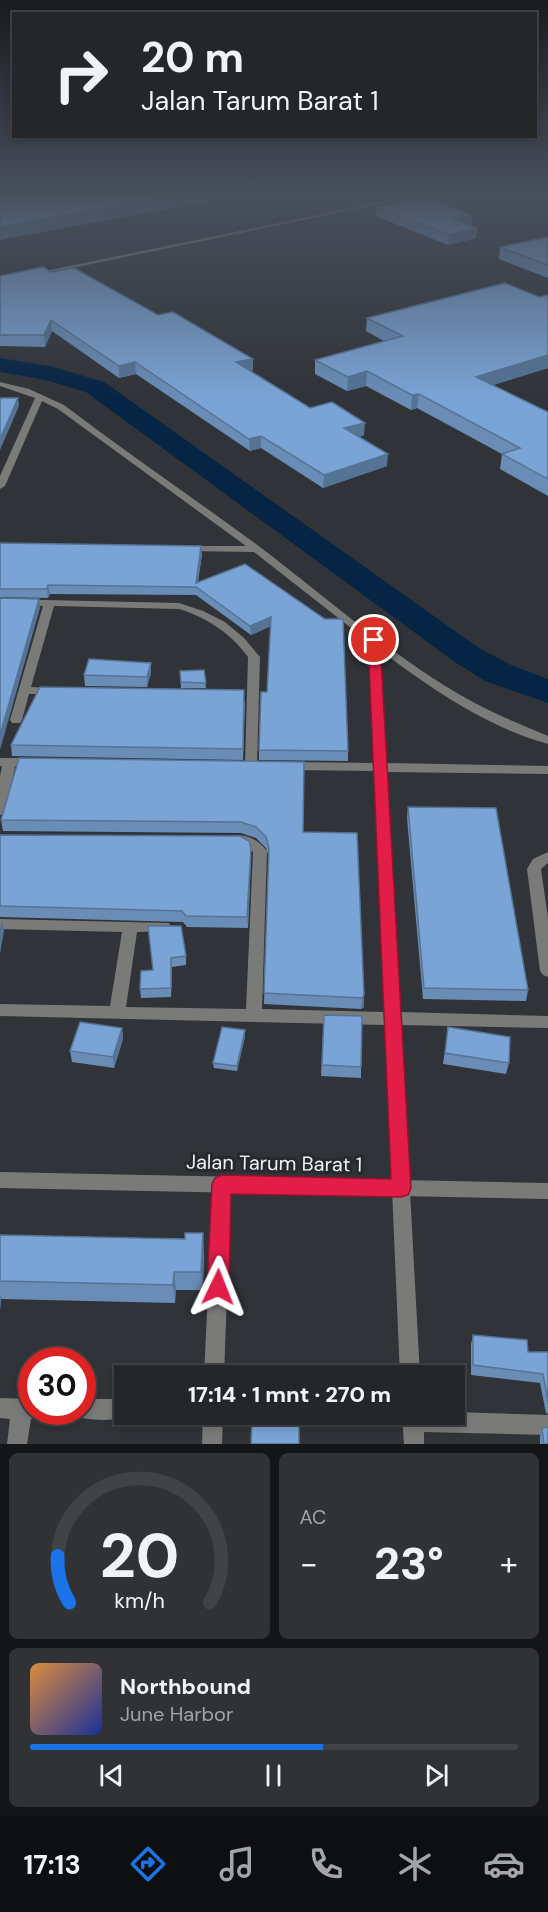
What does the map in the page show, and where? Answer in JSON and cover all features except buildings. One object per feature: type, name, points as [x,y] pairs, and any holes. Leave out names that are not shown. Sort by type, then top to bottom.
[{"type":"street","points":[[28,275],[90,262]]},
{"type":"street","points":[[0,384],[40,397],[60,407],[256,549],[439,688],[513,728],[548,740]]},
{"type":"street","points":[[0,486],[40,397]]},
{"type":"street","points":[[175,549],[256,549]]},
{"type":"street","points":[[0,602],[191,608],[249,649],[254,657],[247,695],[257,766],[548,770]]},
{"type":"street","points":[[16,720],[49,604]]},
{"type":"street","points":[[374,640],[410,1365]]},
{"type":"street","points":[[24,690],[70,691]]},
{"type":"street","points":[[0,811],[5,762],[44,762]]},
{"type":"street","points":[[218,839],[250,842],[260,851],[254,1016]]},
{"type":"street","points":[[547,962],[534,869],[538,861],[548,857]]},
{"type":"street","points":[[0,924],[178,928]]},
{"type":"street","points":[[117,1012],[130,927]]},
{"type":"street","points":[[0,1010],[548,1022]]},
{"type":"street","name":"Jalan Tarum Barat 1","points":[[0,1180],[548,1191]]},
{"type":"street","points":[[214,1365],[222,1184]]},
{"type":"street","points":[[0,1408],[18,1409]]},
{"type":"street","points":[[96,1409],[114,1409]]},
{"type":"street","points":[[465,1421],[548,1425]]},
{"type":"street","points":[[17,1444],[22,1425]]},
{"type":"street","points":[[212,1444],[213,1425]]},
{"type":"street","points":[[413,1425],[414,1444]]},
{"type":"waterway","points":[[0,365],[50,373],[95,387],[467,655],[498,673],[548,692]]},
{"type":"route","points":[[218,1287],[222,1184],[401,1188],[374,640]]}]
